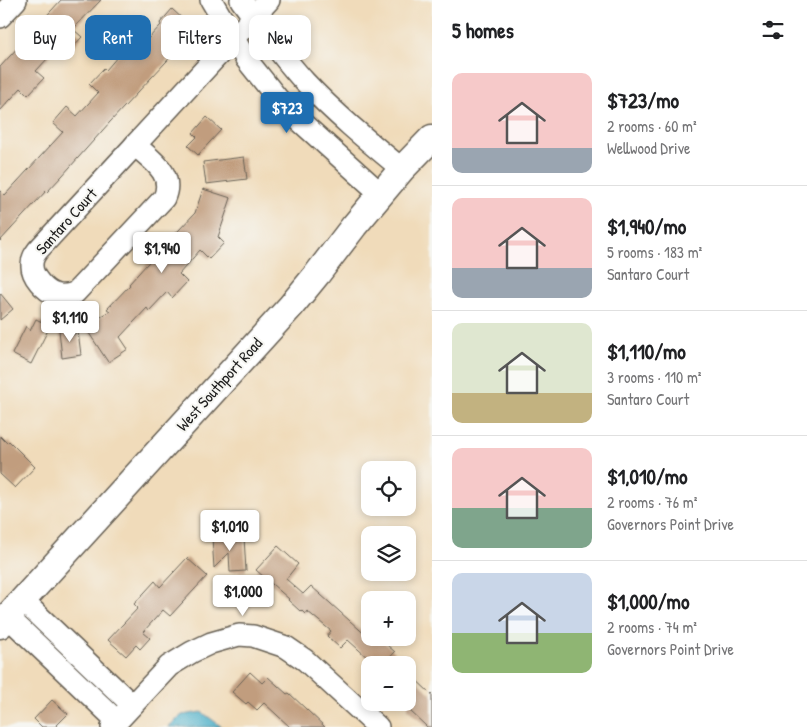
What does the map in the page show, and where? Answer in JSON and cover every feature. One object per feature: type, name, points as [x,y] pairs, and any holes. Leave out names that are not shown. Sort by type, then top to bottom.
[{"type":"main road","name":"West Southport Road","points":[[10,614],[291,306],[354,226],[402,169],[432,138]]},
{"type":"street","points":[[211,0],[220,15]]},
{"type":"street","name":"Santaro Court","points":[[239,27],[247,8],[269,0]]},
{"type":"street","points":[[247,8],[281,54],[316,94],[348,124],[402,169]]},
{"type":"street","points":[[239,47],[278,99],[381,194]]},
{"type":"street","name":"Santaro Court","points":[[135,145],[164,174],[168,186],[164,198],[75,293],[66,296],[51,293],[35,276],[32,264],[34,255],[135,145],[214,60]]},
{"type":"street","points":[[10,614],[132,705]]},
{"type":"street","points":[[10,614],[115,724],[169,666],[210,643],[239,635],[253,636],[286,648],[305,660],[378,727]]},
{"type":"water","points":[[202,712],[222,727],[168,727],[182,715]]},
{"type":"building","points":[[61,0],[101,0],[75,27],[75,15],[47,15]]},
{"type":"building","points":[[172,9],[178,15],[167,15]]},
{"type":"building","points":[[161,25],[161,60],[168,60],[0,241],[0,190],[5,195],[63,132],[53,123],[67,107],[77,116],[98,93],[89,84],[104,68],[106,70],[115,60],[151,60],[151,36]]},
{"type":"building","points":[[75,31],[82,37],[75,44]]},
{"type":"building","points":[[15,51],[15,60],[46,60],[36,71],[44,78],[28,95],[21,88],[0,111],[0,67]]},
{"type":"building","points":[[207,117],[221,130],[198,155],[188,146],[197,137],[193,133]]},
{"type":"building","points":[[244,157],[247,179],[206,184],[203,162]]},
{"type":"building","points":[[203,189],[231,198],[218,237],[224,243],[209,259],[200,250],[179,274],[187,282],[172,298],[167,292],[149,311],[147,308],[120,337],[128,349],[108,362],[85,327],[110,311],[107,309],[195,213]]},
{"type":"building","points":[[0,293],[13,309],[0,320]]},
{"type":"building","points":[[36,319],[50,326],[31,364],[12,354],[26,326],[30,331]]},
{"type":"building","points":[[72,328],[73,335],[78,331],[81,355],[62,358],[59,330]]},
{"type":"building","points":[[0,436],[7,443],[9,441],[35,467],[15,488],[0,474]]},
{"type":"building","points":[[246,535],[244,537],[246,571],[230,572],[229,553],[214,568],[212,537]]},
{"type":"building","points":[[278,546],[298,564],[286,579],[303,594],[311,586],[361,631],[361,646],[388,646],[395,652],[391,656],[366,656],[348,640],[340,648],[327,636],[331,631],[307,611],[305,614],[300,611],[256,570]]},
{"type":"building","points":[[187,558],[207,576],[170,616],[163,610],[143,632],[150,638],[140,649],[136,645],[126,656],[108,640],[138,608],[134,604],[155,581],[160,587]]},
{"type":"building","points":[[250,672],[262,683],[268,677],[287,694],[289,693],[325,727],[290,727],[264,703],[257,710],[248,702],[246,704],[232,692]]},
{"type":"building","points":[[416,680],[432,695],[432,727],[427,727],[410,711],[416,711]]},
{"type":"building","points":[[52,700],[68,714],[55,727],[42,727],[34,719]]}]
